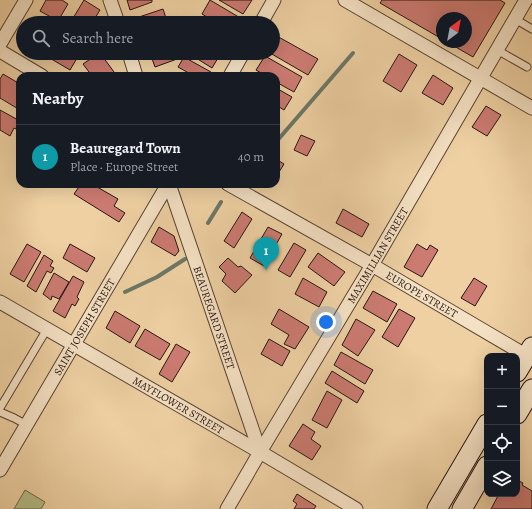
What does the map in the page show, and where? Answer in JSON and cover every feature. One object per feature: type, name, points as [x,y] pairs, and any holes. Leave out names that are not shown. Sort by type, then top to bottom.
[{"type":"main road","points":[[520,368],[530,354]]},
{"type":"main road","points":[[520,409],[532,389]]},
{"type":"main road","points":[[437,509],[486,425]]},
{"type":"main road","points":[[462,509],[484,471]]},
{"type":"street","points":[[17,16],[26,0]]},
{"type":"street","points":[[110,0],[116,16]]},
{"type":"street","points":[[265,16],[274,0]]},
{"type":"street","points":[[345,0],[532,108]]},
{"type":"street","name":"MAXIMILLIAN STREET","points":[[227,509],[372,266],[526,0]]},
{"type":"street","points":[[0,44],[16,17]]},
{"type":"street","points":[[0,51],[35,72]]},
{"type":"street","points":[[130,60],[135,72]]},
{"type":"street","points":[[232,72],[239,60]]},
{"type":"street","name":"SAINT JOSEPH STREET","points":[[0,470],[166,188]]},
{"type":"street","name":"BEAUREGARD STREET","points":[[169,188],[260,452]]},
{"type":"street","name":"EUROPE STREET","points":[[235,188],[530,354]]},
{"type":"street","name":"MAYFLOWER STREET","points":[[0,302],[356,509]]},
{"type":"lane","points":[[515,19],[532,29]]},
{"type":"lane","points":[[497,50],[527,67]]},
{"type":"lane","points":[[0,408],[47,329]]},
{"type":"lane","points":[[0,412],[27,425]]},
{"type":"green space","points":[[25,490],[45,502],[41,509],[14,509]]},
{"type":"building","points":[[46,0],[62,0],[68,4],[61,16],[49,16],[40,11]]},
{"type":"building","points":[[84,0],[100,10],[96,16],[74,16]]},
{"type":"building","points":[[127,0],[152,0],[152,2],[130,10]]},
{"type":"building","points":[[210,0],[237,16],[205,16],[202,14]]},
{"type":"building","points":[[219,0],[252,0],[243,14]]},
{"type":"building","points":[[382,0],[500,0],[505,3],[473,57],[457,48],[472,48],[472,12],[436,12],[436,36],[380,3]]},
{"type":"building","points":[[163,9],[165,16],[142,16]]},
{"type":"building","points":[[280,38],[318,59],[308,75],[280,59]]},
{"type":"building","points":[[399,54],[417,65],[401,92],[383,81]]},
{"type":"building","points":[[53,60],[76,60],[70,70]]},
{"type":"building","points":[[89,60],[105,60],[114,72],[89,72],[83,64]]},
{"type":"building","points":[[152,60],[174,60],[155,67]]},
{"type":"building","points":[[182,60],[189,60],[211,72],[187,72],[178,67]]},
{"type":"building","points":[[199,60],[217,60],[212,68]]},
{"type":"building","points":[[262,60],[272,60],[302,77],[294,92],[280,84],[280,72],[259,72],[256,70]]},
{"type":"building","points":[[3,74],[16,82],[16,108],[0,98],[0,79]]},
{"type":"building","points":[[433,75],[453,88],[443,105],[422,93]]},
{"type":"building","points":[[280,90],[292,97],[284,110],[280,108]]},
{"type":"building","points":[[486,106],[501,115],[487,136],[472,127]]},
{"type":"building","points":[[0,110],[16,119],[16,129],[14,128],[10,136],[0,130]]},
{"type":"building","points":[[301,135],[315,141],[307,156],[294,150]]},
{"type":"building","points":[[280,162],[284,164],[280,170]]},
{"type":"building","points":[[78,188],[99,188],[118,199],[114,206],[125,213],[119,222],[74,194]]},
{"type":"building","points":[[343,209],[369,224],[362,237],[336,223]]},
{"type":"building","points":[[242,212],[252,219],[234,248],[224,241]]},
{"type":"building","points":[[159,227],[174,236],[179,251],[175,256],[151,242]]},
{"type":"building","points":[[268,227],[282,234],[264,266],[250,258]]},
{"type":"building","points":[[294,243],[306,250],[290,277],[278,270]]},
{"type":"building","points":[[27,244],[41,252],[24,282],[10,274]]},
{"type":"building","points":[[70,244],[95,258],[87,272],[63,258]]},
{"type":"building","points":[[417,244],[427,250],[430,245],[438,250],[422,277],[404,267]]},
{"type":"building","points":[[318,253],[345,272],[334,286],[308,267]]},
{"type":"building","points":[[44,255],[53,261],[50,266],[54,268],[51,273],[47,271],[36,292],[27,286]]},
{"type":"building","points":[[228,258],[238,267],[241,266],[252,275],[235,293],[222,281],[226,274],[219,267]]},
{"type":"building","points":[[54,273],[69,282],[59,299],[52,296],[51,300],[43,294]]},
{"type":"building","points":[[73,276],[84,282],[77,297],[79,299],[75,306],[72,304],[65,318],[53,311]]},
{"type":"building","points":[[303,278],[327,292],[319,307],[295,294]]},
{"type":"building","points":[[474,278],[487,286],[475,306],[461,298]]},
{"type":"building","points":[[373,291],[397,304],[387,322],[363,308]]},
{"type":"building","points":[[279,309],[309,327],[295,349],[284,344],[289,335],[271,324]]},
{"type":"building","points":[[399,309],[415,318],[398,347],[382,337]]},
{"type":"building","points":[[115,311],[140,326],[130,343],[106,328]]},
{"type":"building","points":[[356,319],[375,330],[358,356],[342,345]]},
{"type":"building","points":[[145,329],[170,344],[160,360],[135,346]]},
{"type":"building","points":[[269,339],[290,351],[282,366],[261,354]]},
{"type":"building","points":[[176,344],[190,352],[172,382],[159,374]]},
{"type":"building","points":[[341,352],[373,370],[365,384],[334,365]]},
{"type":"building","points":[[332,371],[364,391],[357,403],[325,383]]},
{"type":"building","points":[[327,391],[342,400],[327,428],[312,420]]},
{"type":"building","points":[[303,424],[315,432],[311,439],[321,446],[312,460],[289,446]]},
{"type":"building","points":[[520,482],[523,483],[522,485],[532,491],[532,509],[491,509],[497,497],[520,497]]},
{"type":"building","points":[[297,494],[316,506],[314,509],[294,509],[297,504],[293,501]]},
{"type":"waterway","points":[[280,137],[353,53]]},
{"type":"waterway","points":[[208,223],[221,202]]},
{"type":"waterway","points":[[125,292],[157,277],[185,259]]},
{"type":"place","name":"Beauregard Town","points":[[266,270]]}]
